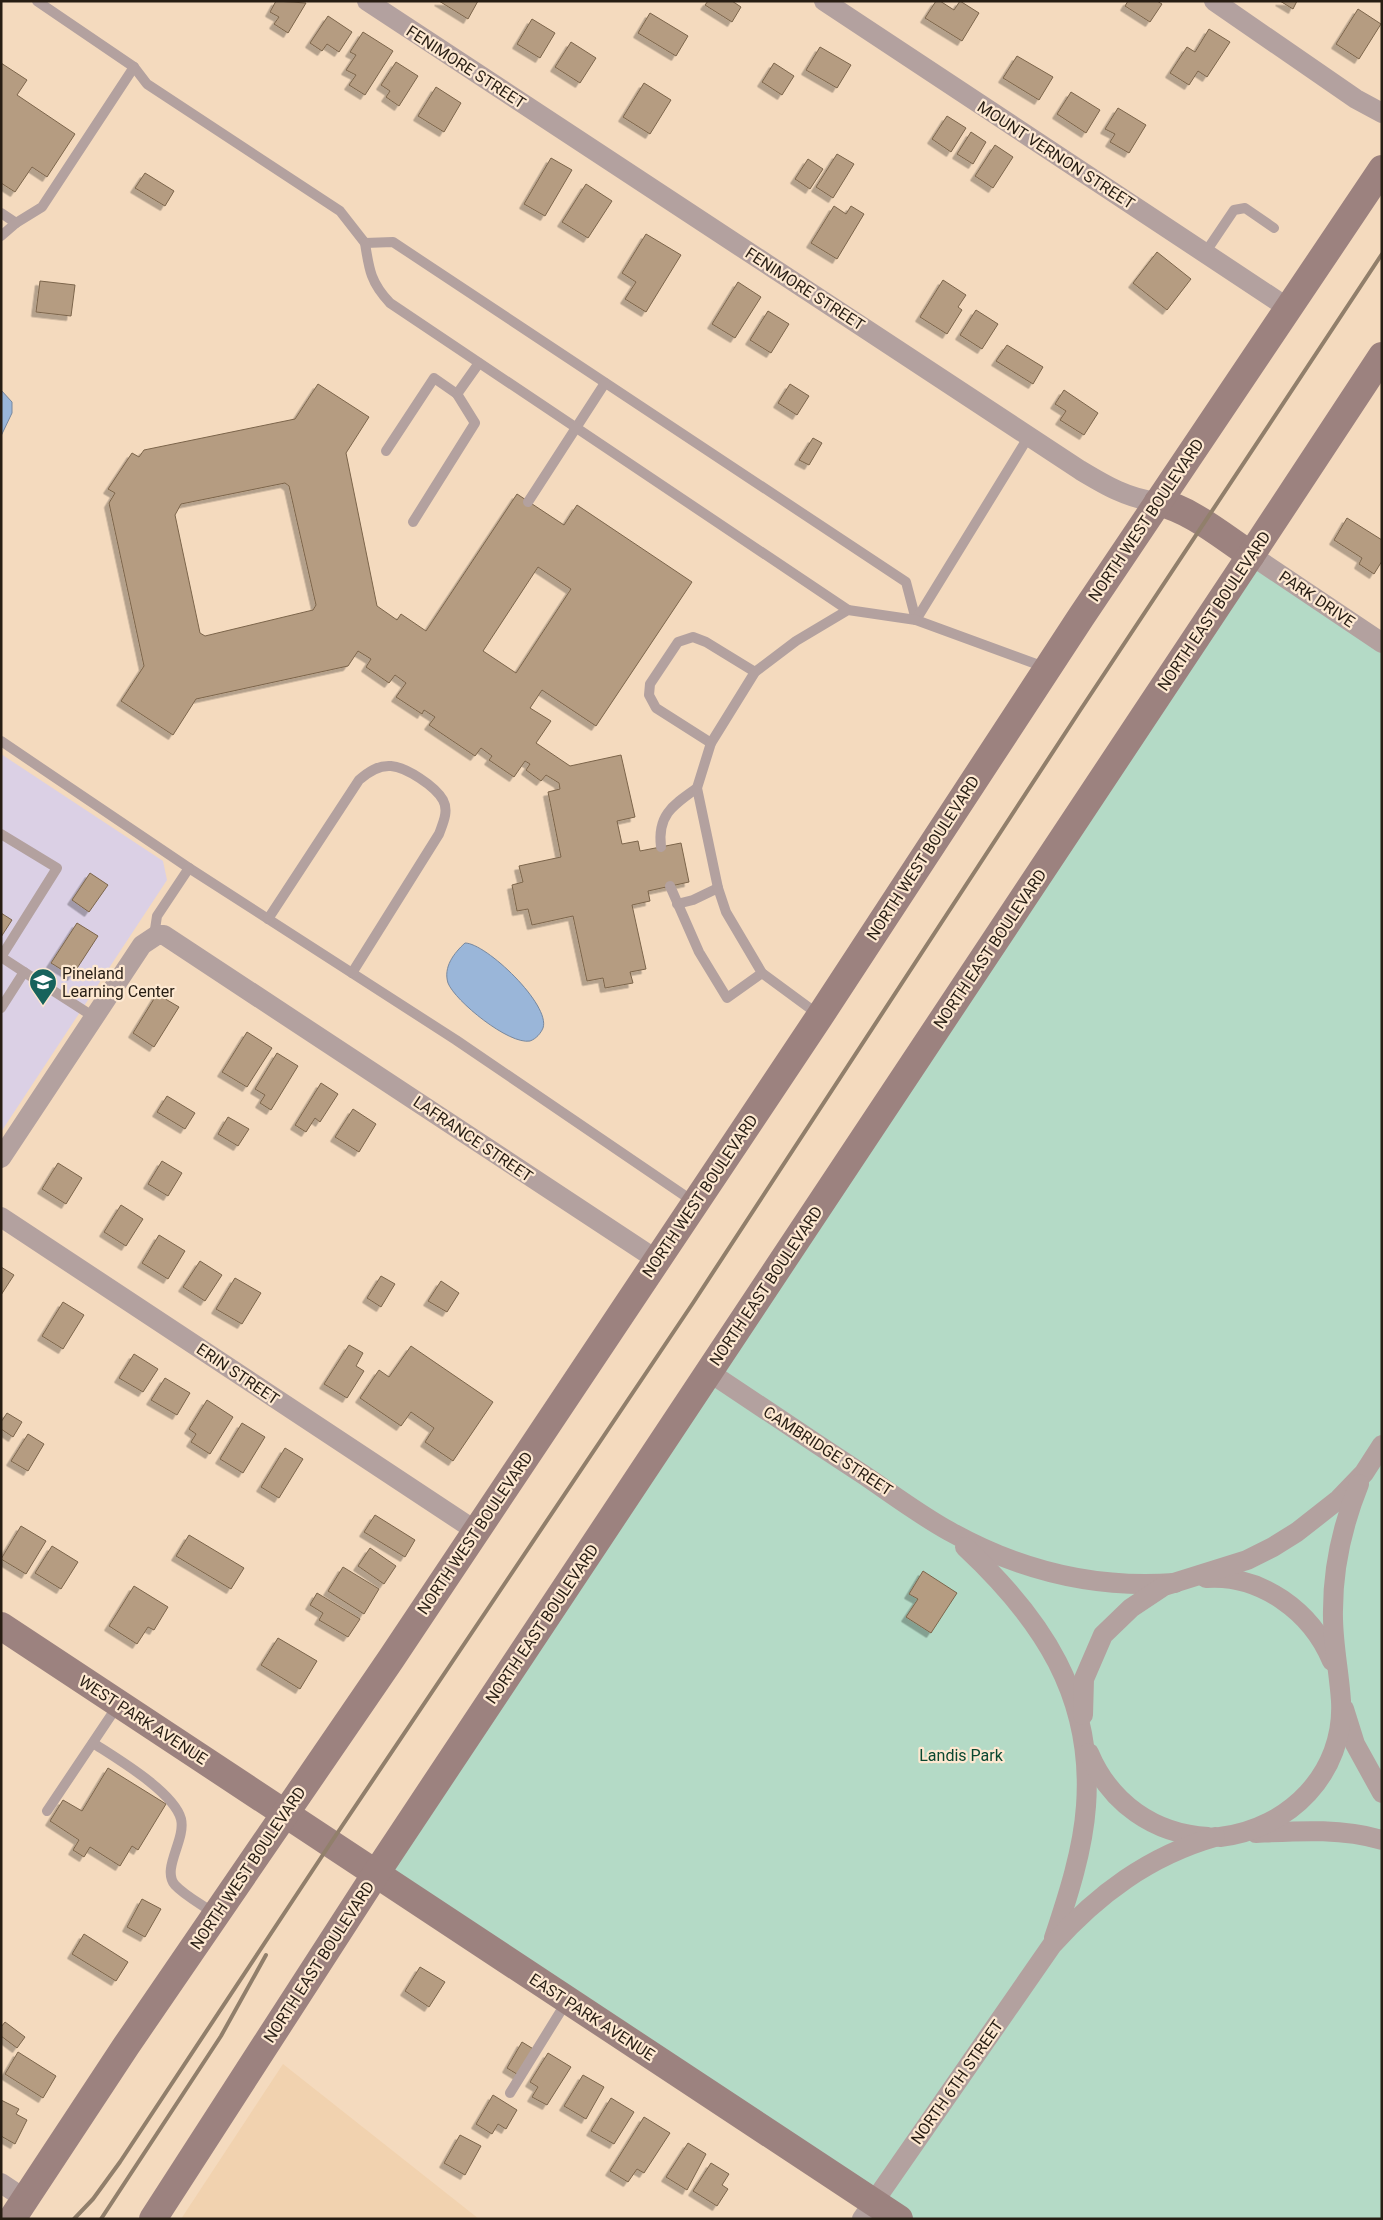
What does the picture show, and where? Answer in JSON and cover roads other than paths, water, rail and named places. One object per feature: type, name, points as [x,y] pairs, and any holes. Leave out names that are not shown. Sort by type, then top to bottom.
[{"type":"main road","name":"NORTH WEST BOULEVARD","points":[[18,2209],[476,1531],[820,1016],[1158,502],[1382,169]]},
{"type":"main road","name":"NORTH EAST BOULEVARD","points":[[153,2219],[375,1875],[1382,356]]},
{"type":"main road","name":"FENIMORE STREET","points":[[1158,502],[1173,505],[1191,515],[1251,556]]},
{"type":"main road","name":"WEST PARK AVENUE","points":[[1,1626],[285,1814]]},
{"type":"main road","name":"EAST PARK AVENUE","points":[[285,1814],[567,2000],[868,2210],[899,2219]]},
{"type":"street","name":"FENIMORE STREET","points":[[367,1],[1108,487],[1141,500],[1158,502]]},
{"type":"street","name":"MOUNT VERNON STREET","points":[[824,1],[1288,308]]},
{"type":"street","points":[[1214,1],[1356,99],[1382,113]]},
{"type":"street","name":"PARK DRIVE","points":[[1251,556],[1382,643]]},
{"type":"street","name":"LAFRANCE STREET","points":[[154,936],[164,935],[171,938],[656,1260]]},
{"type":"street","points":[[1,1158],[142,946],[154,936]]},
{"type":"street","name":"ERIN STREET","points":[[1,1217],[476,1531]]},
{"type":"street","name":"CAMBRIDGE STREET","points":[[708,1372],[948,1531],[1004,1558],[1048,1573],[1126,1585],[1214,1577],[1234,1580],[1264,1589],[1286,1602],[1311,1625],[1324,1644],[1335,1671],[1340,1696],[1355,1744],[1382,1793]]},
{"type":"street","name":"NORTH 6TH STREET","points":[[868,2210],[1052,1945],[1077,1918],[1132,1874],[1172,1852],[1218,1837],[1245,1832],[1268,1824],[1288,1812],[1306,1797],[1324,1772],[1332,1754],[1339,1728],[1340,1696],[1332,1611],[1336,1567],[1350,1508],[1364,1473],[1382,1444]]},
{"type":"street","name":"NORTH 6TH STREET","points":[[1052,1945],[1072,1881],[1086,1807],[1083,1734],[1084,1679],[1103,1635],[1131,1608],[1164,1586],[1224,1569],[1273,1547],[1325,1511],[1364,1473]]},
{"type":"street","name":"CAMBRIDGE STREET","points":[[948,1531],[996,1576],[1034,1622],[1059,1667],[1101,1777],[1116,1796],[1134,1812],[1171,1831],[1193,1836],[1218,1837],[1304,1831],[1348,1833],[1382,1840]]},
{"type":"street","points":[[1,2183],[18,2209]]},
{"type":"lane","points":[[37,1],[134,67],[147,84],[340,211],[365,243],[370,274],[380,292],[390,303],[848,610],[916,620],[1048,668]]},
{"type":"lane","points":[[1,236],[16,223],[42,208],[134,67]]},
{"type":"lane","points":[[1205,253],[1234,210],[1245,208],[1274,228]]},
{"type":"lane","points":[[1,213],[16,223]]},
{"type":"lane","points":[[365,243],[393,242],[906,582],[916,620]]},
{"type":"lane","points":[[457,394],[479,362]]},
{"type":"lane","points":[[386,451],[434,378],[457,394],[475,423],[413,522]]},
{"type":"lane","points":[[528,502],[606,383]]},
{"type":"lane","points":[[916,620],[1029,436]]},
{"type":"lane","points":[[820,1016],[762,973],[726,912],[718,888],[697,788],[711,743],[755,672],[796,641],[848,610]]},
{"type":"lane","points":[[711,743],[656,708],[649,694],[650,684],[678,642],[693,637],[706,642],[755,672]]},
{"type":"lane","points":[[1,741],[189,868],[456,1040],[695,1202]]},
{"type":"lane","points":[[268,919],[359,780],[371,770],[391,766],[412,774],[432,787],[443,801],[446,817],[440,834],[352,973]]},
{"type":"lane","points":[[661,847],[659,833],[662,821],[668,811],[697,788]]},
{"type":"lane","points":[[1,834],[57,868],[1,957],[94,1017]]},
{"type":"lane","points":[[154,936],[158,916],[189,868]]},
{"type":"lane","points":[[670,886],[699,952],[727,998],[762,973]]},
{"type":"lane","points":[[678,904],[693,900],[718,888]]},
{"type":"lane","points":[[1,1008],[24,972]]},
{"type":"lane","points":[[47,1811],[119,1704]]},
{"type":"lane","points":[[93,1743],[144,1777],[171,1804],[181,1818],[181,1834],[171,1865],[170,1875],[175,1884],[216,1915]]},
{"type":"lane","points":[[510,2093],[567,2000]]},
{"type":"water","points":[[1,390],[12,402],[12,413],[1,436]]},
{"type":"water","points":[[465,943],[487,953],[515,977],[527,991],[543,1018],[543,1028],[534,1039],[530,1041],[521,1040],[497,1029],[471,1010],[453,991],[448,983],[448,966],[453,956]]},
{"type":"railway","points":[[74,2219],[93,2199],[120,2162],[330,1844],[693,1303],[1079,712],[1382,254]]},
{"type":"railway","points":[[101,2219],[221,2036],[266,1955]]},
{"type":"place","name":"Pineland Learning Center","points":[[43,1006]]},
{"type":"park label","name":"Landis Park","points":[[961,1755]]}]
